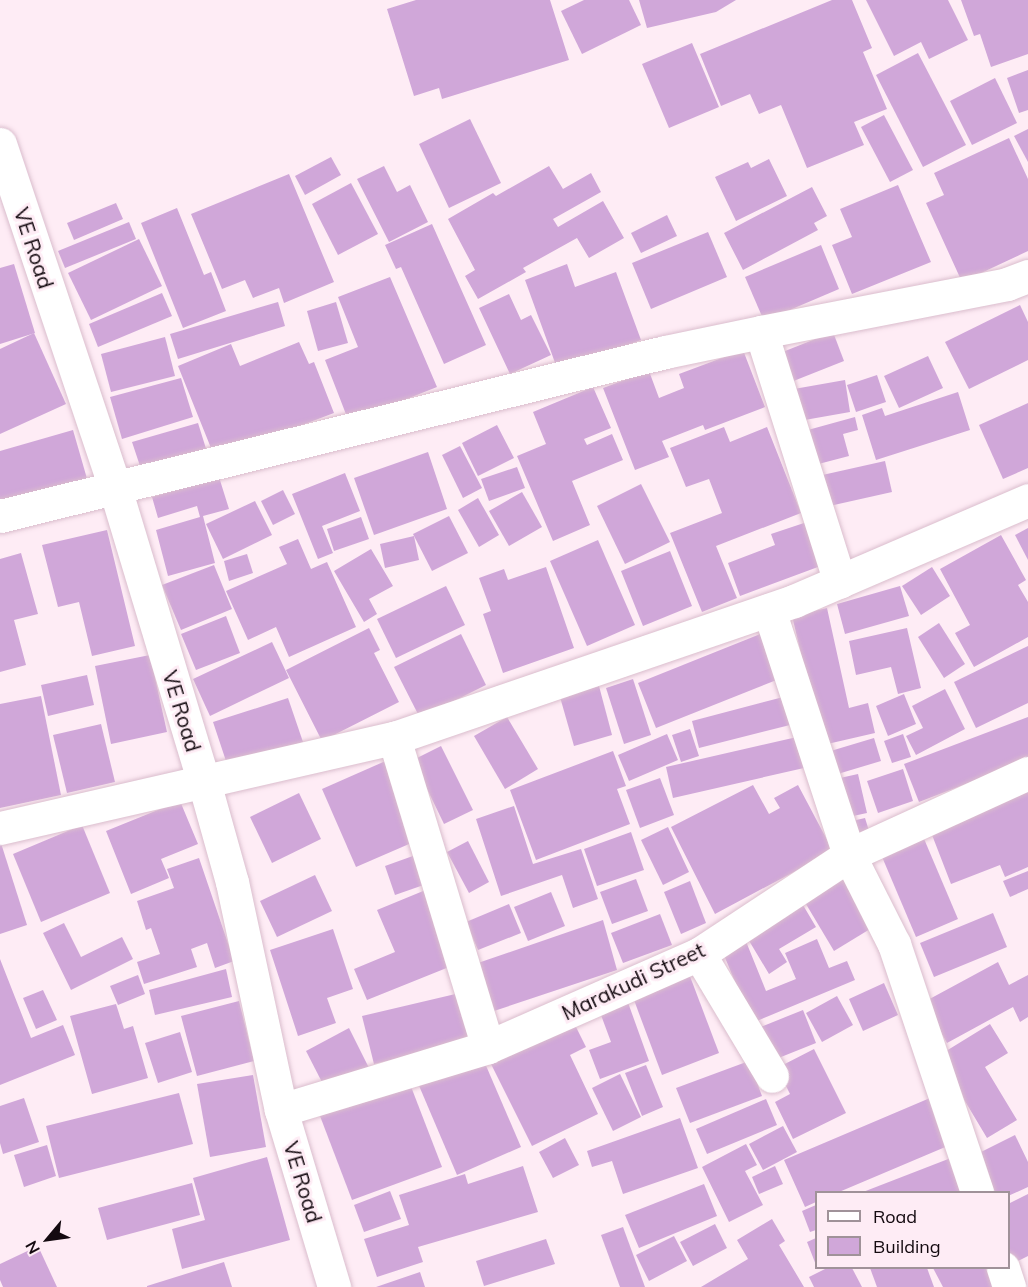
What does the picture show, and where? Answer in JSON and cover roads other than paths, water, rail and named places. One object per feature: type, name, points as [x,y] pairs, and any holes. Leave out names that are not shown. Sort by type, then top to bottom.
[{"type":"street","name":"VE Road","points":[[0,144],[13,233],[115,488],[232,882],[281,1110],[334,1287]]},
{"type":"street","points":[[0,516],[665,351],[1007,284],[1028,276]]},
{"type":"street","points":[[762,332],[840,582]]},
{"type":"street","points":[[0,828],[394,738],[769,610],[840,582],[1028,500]]},
{"type":"street","points":[[769,610],[849,855],[894,944],[977,1191]]},
{"type":"street","points":[[394,738],[488,1047]]},
{"type":"street","name":"Marakudi Street","points":[[281,1110],[488,1047],[699,954],[849,855],[1028,773]]},
{"type":"street","points":[[699,954],[772,1076]]},
{"type":"street","points":[[1003,1269],[1009,1287]]}]
